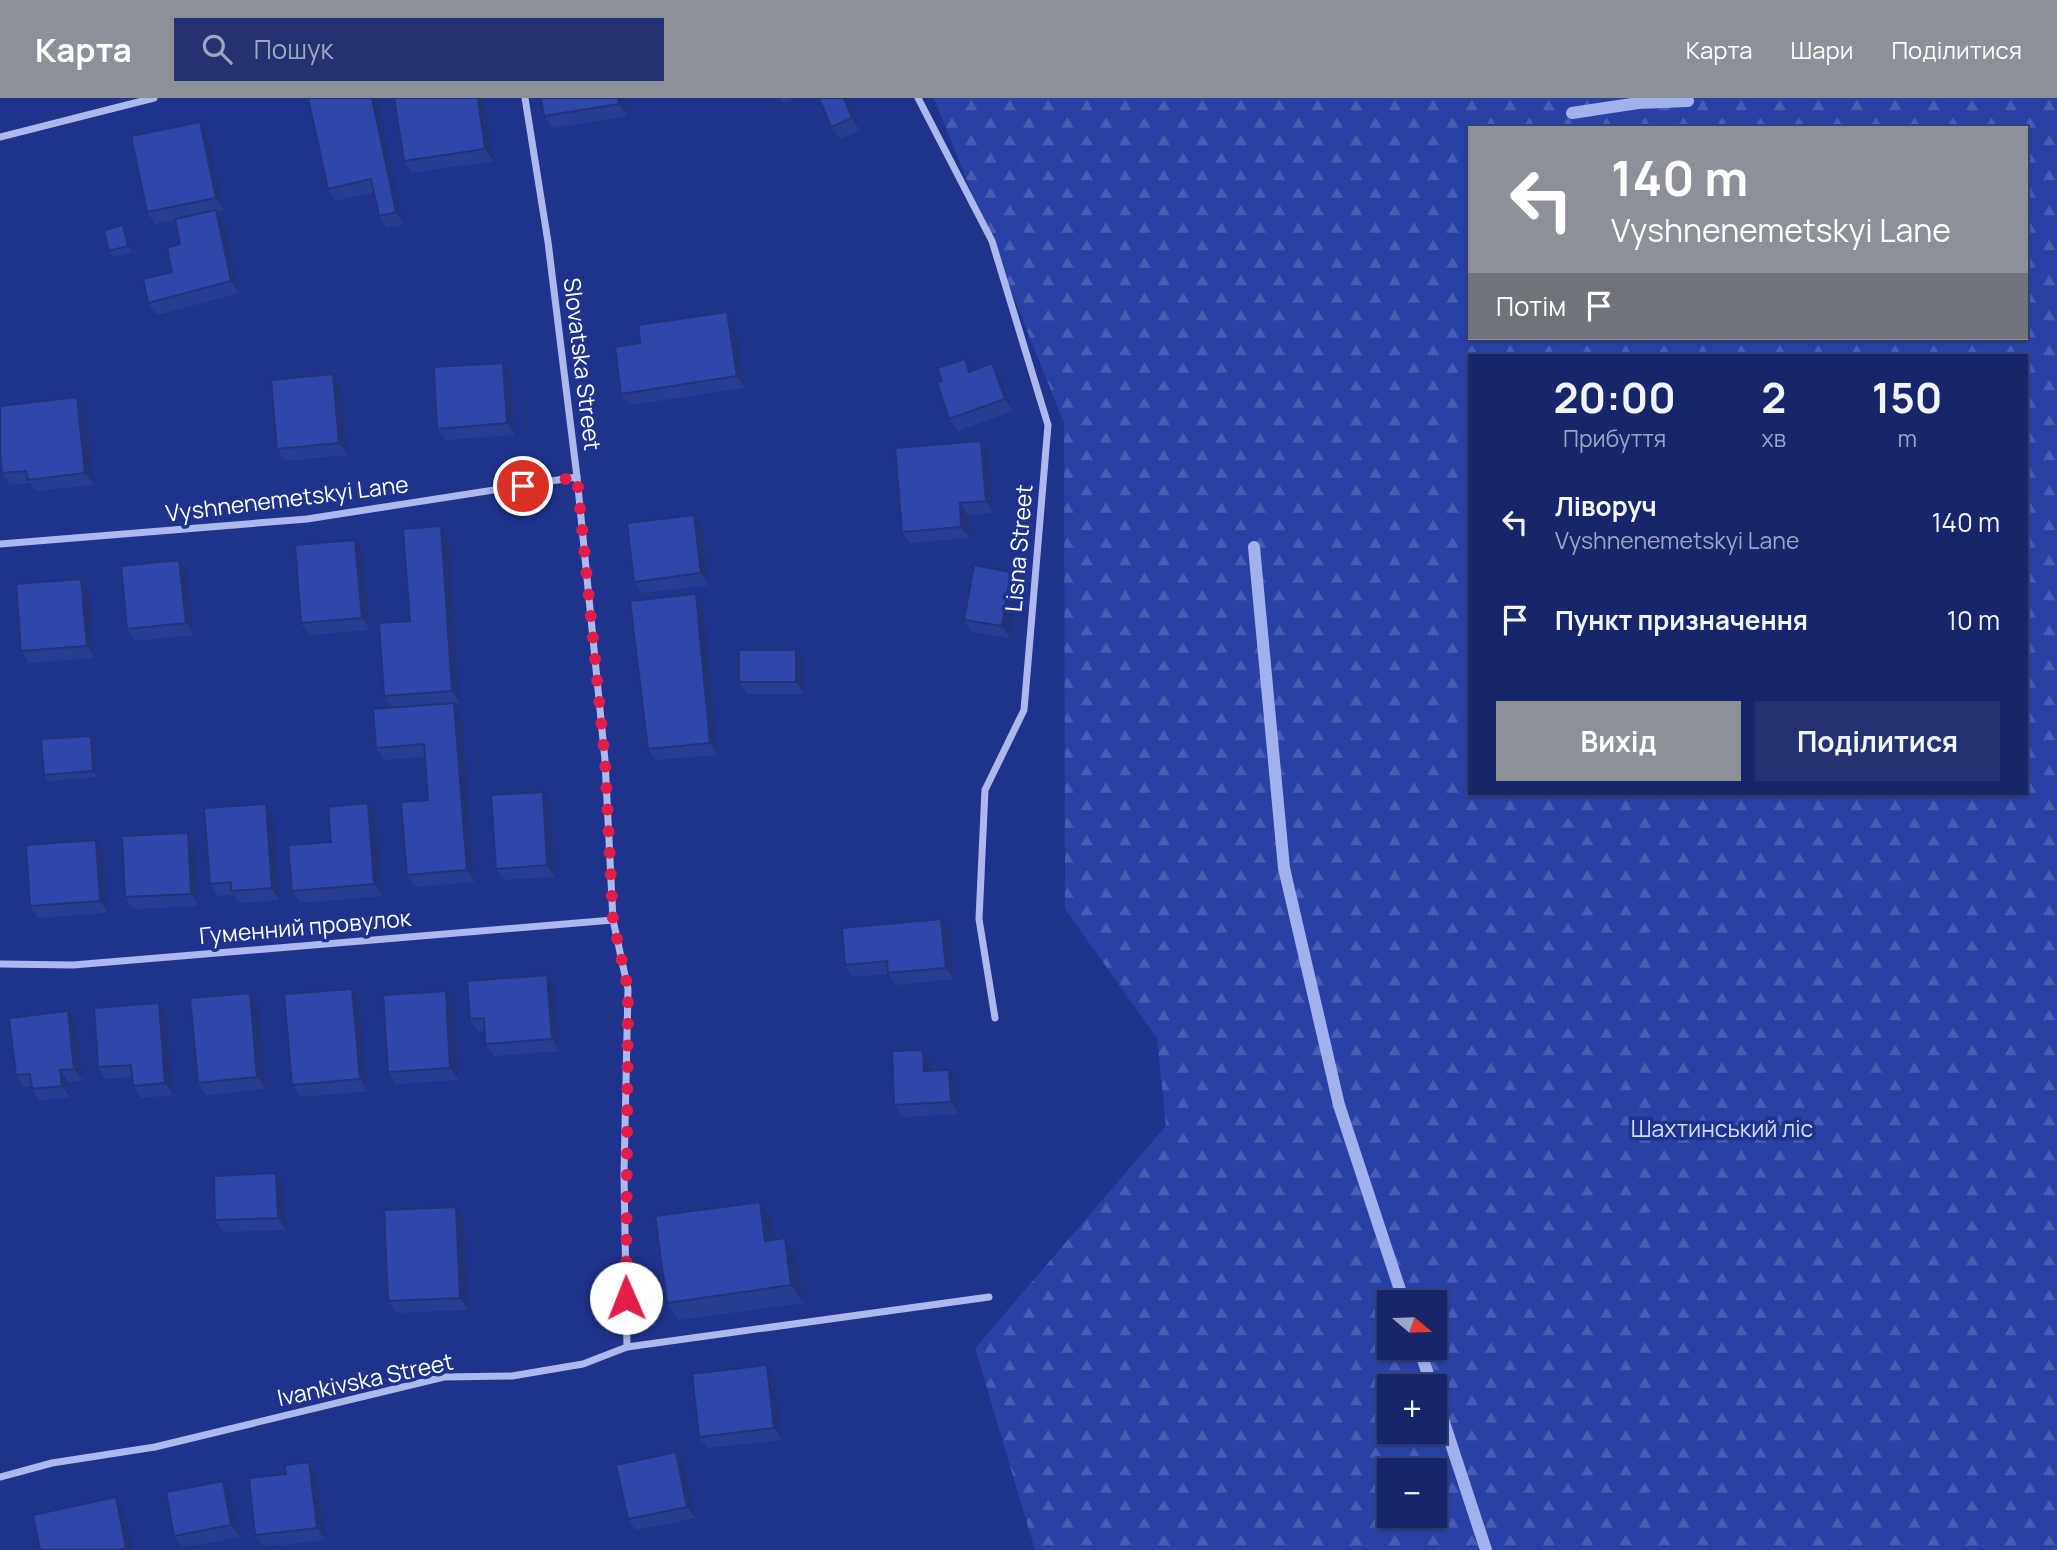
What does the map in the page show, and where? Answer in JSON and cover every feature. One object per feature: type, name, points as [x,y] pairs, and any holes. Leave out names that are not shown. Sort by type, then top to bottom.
[{"type":"street","points":[[0,136],[154,98]]},
{"type":"street","name":"Slovatska Street","points":[[525,98],[548,242],[577,477],[605,760],[613,920],[628,989],[624,1174],[627,1347]]},
{"type":"street","name":"Lisna Street","points":[[918,98],[992,242],[1048,425],[1024,710],[985,790],[979,919],[995,1018]]},
{"type":"street","name":"Vyshnenemetskyi Lane","points":[[0,544],[307,519],[577,477]]},
{"type":"street","name":"Гуменний провулок","points":[[0,964],[73,965],[613,920]]},
{"type":"street","name":"Ivankivska Street","points":[[0,1476],[52,1463],[155,1447],[444,1377],[512,1376],[583,1364],[627,1347],[989,1297]]},
{"type":"green space","name":"Шахтинський ліс","points":[[934,98],[2057,98],[2057,1550],[1035,1550],[975,1348],[1166,1126],[1157,1038],[1065,909],[1064,423]]},
{"type":"building","points":[[308,98],[372,98],[396,212],[379,216],[371,179],[328,189]]},
{"type":"building","points":[[394,98],[478,98],[485,149],[404,161]]},
{"type":"building","points":[[541,98],[618,98],[619,104],[544,116]]},
{"type":"building","points":[[819,98],[844,98],[852,118],[831,127]]},
{"type":"building","points":[[200,122],[216,198],[147,212],[131,136]]},
{"type":"building","points":[[216,210],[231,281],[148,303],[143,279],[172,272],[167,248],[180,244],[175,219]]},
{"type":"building","points":[[123,225],[128,246],[109,251],[104,230]]},
{"type":"building","points":[[727,312],[737,376],[621,394],[615,347],[640,343],[638,325]]},
{"type":"building","points":[[965,359],[969,372],[992,363],[1005,399],[949,419],[937,383],[942,381],[937,368]]},
{"type":"building","points":[[503,363],[507,423],[437,429],[434,367]]},
{"type":"building","points":[[333,374],[339,443],[277,449],[271,380]]},
{"type":"building","points":[[77,397],[85,473],[28,480],[26,471],[2,473],[0,406]]},
{"type":"building","points":[[981,441],[986,501],[960,503],[961,527],[902,532],[895,448]]},
{"type":"building","points":[[694,515],[701,573],[634,582],[627,523]]},
{"type":"building","points":[[441,526],[452,691],[384,696],[379,623],[410,621],[403,529]]},
{"type":"building","points":[[355,540],[362,618],[301,623],[295,545]]},
{"type":"building","points":[[179,560],[186,623],[127,629],[121,566]]},
{"type":"building","points":[[974,565],[1011,572],[1002,626],[964,620]]},
{"type":"building","points":[[81,579],[87,646],[21,651],[16,584]]},
{"type":"building","points":[[696,594],[710,743],[648,749],[630,601]]},
{"type":"building","points":[[739,650],[796,650],[796,682],[739,682]]},
{"type":"building","points":[[454,703],[467,870],[407,875],[401,802],[428,800],[424,744],[376,748],[373,709]]},
{"type":"building","points":[[91,736],[93,771],[44,775],[41,739]]},
{"type":"building","points":[[543,792],[547,865],[496,869],[491,795]]},
{"type":"building","points":[[368,803],[374,884],[292,891],[288,845],[331,842],[328,807]]},
{"type":"building","points":[[266,804],[272,888],[231,891],[231,882],[210,884],[204,808]]},
{"type":"building","points":[[188,833],[191,894],[125,897],[122,836]]},
{"type":"building","points":[[96,840],[100,901],[30,906],[26,845]]},
{"type":"building","points":[[941,919],[946,968],[888,973],[887,961],[845,965],[842,928]]},
{"type":"building","points":[[547,975],[552,1039],[485,1044],[484,1018],[470,1019],[467,981]]},
{"type":"building","points":[[352,989],[360,1079],[292,1085],[284,994]]},
{"type":"building","points":[[446,991],[450,1068],[388,1072],[383,995]]},
{"type":"building","points":[[250,993],[257,1077],[198,1083],[190,998]]},
{"type":"building","points":[[159,1003],[165,1083],[133,1086],[131,1065],[98,1067],[94,1008]]},
{"type":"building","points":[[68,1011],[74,1069],[60,1070],[62,1086],[32,1089],[30,1074],[16,1075],[9,1018]]},
{"type":"building","points":[[923,1050],[924,1071],[949,1070],[951,1102],[894,1105],[892,1051]]},
{"type":"building","points":[[276,1173],[278,1218],[215,1220],[214,1176]]},
{"type":"building","points":[[760,1202],[765,1241],[785,1238],[791,1285],[667,1303],[655,1216]]},
{"type":"building","points":[[456,1207],[460,1298],[388,1301],[384,1210]]},
{"type":"building","points":[[767,1365],[774,1428],[699,1437],[692,1374]]},
{"type":"building","points":[[676,1452],[687,1507],[628,1519],[616,1465]]},
{"type":"building","points":[[309,1462],[317,1528],[255,1535],[249,1478],[286,1474],[285,1465]]},
{"type":"building","points":[[223,1481],[231,1525],[174,1536],[166,1492]]},
{"type":"building","points":[[116,1497],[126,1548],[40,1550],[33,1515]]},
{"type":"waterway","points":[[1572,113],[1638,103],[1688,101]]},
{"type":"waterway","points":[[1254,547],[1284,868],[1339,1105],[1400,1290]]},
{"type":"waterway","points":[[1423,1360],[1428,1374]]},
{"type":"waterway","points":[[1447,1431],[1486,1550]]},
{"type":"route","points":[[523,486],[577,477],[605,760],[613,920],[628,989],[624,1174],[626,1298]]}]
